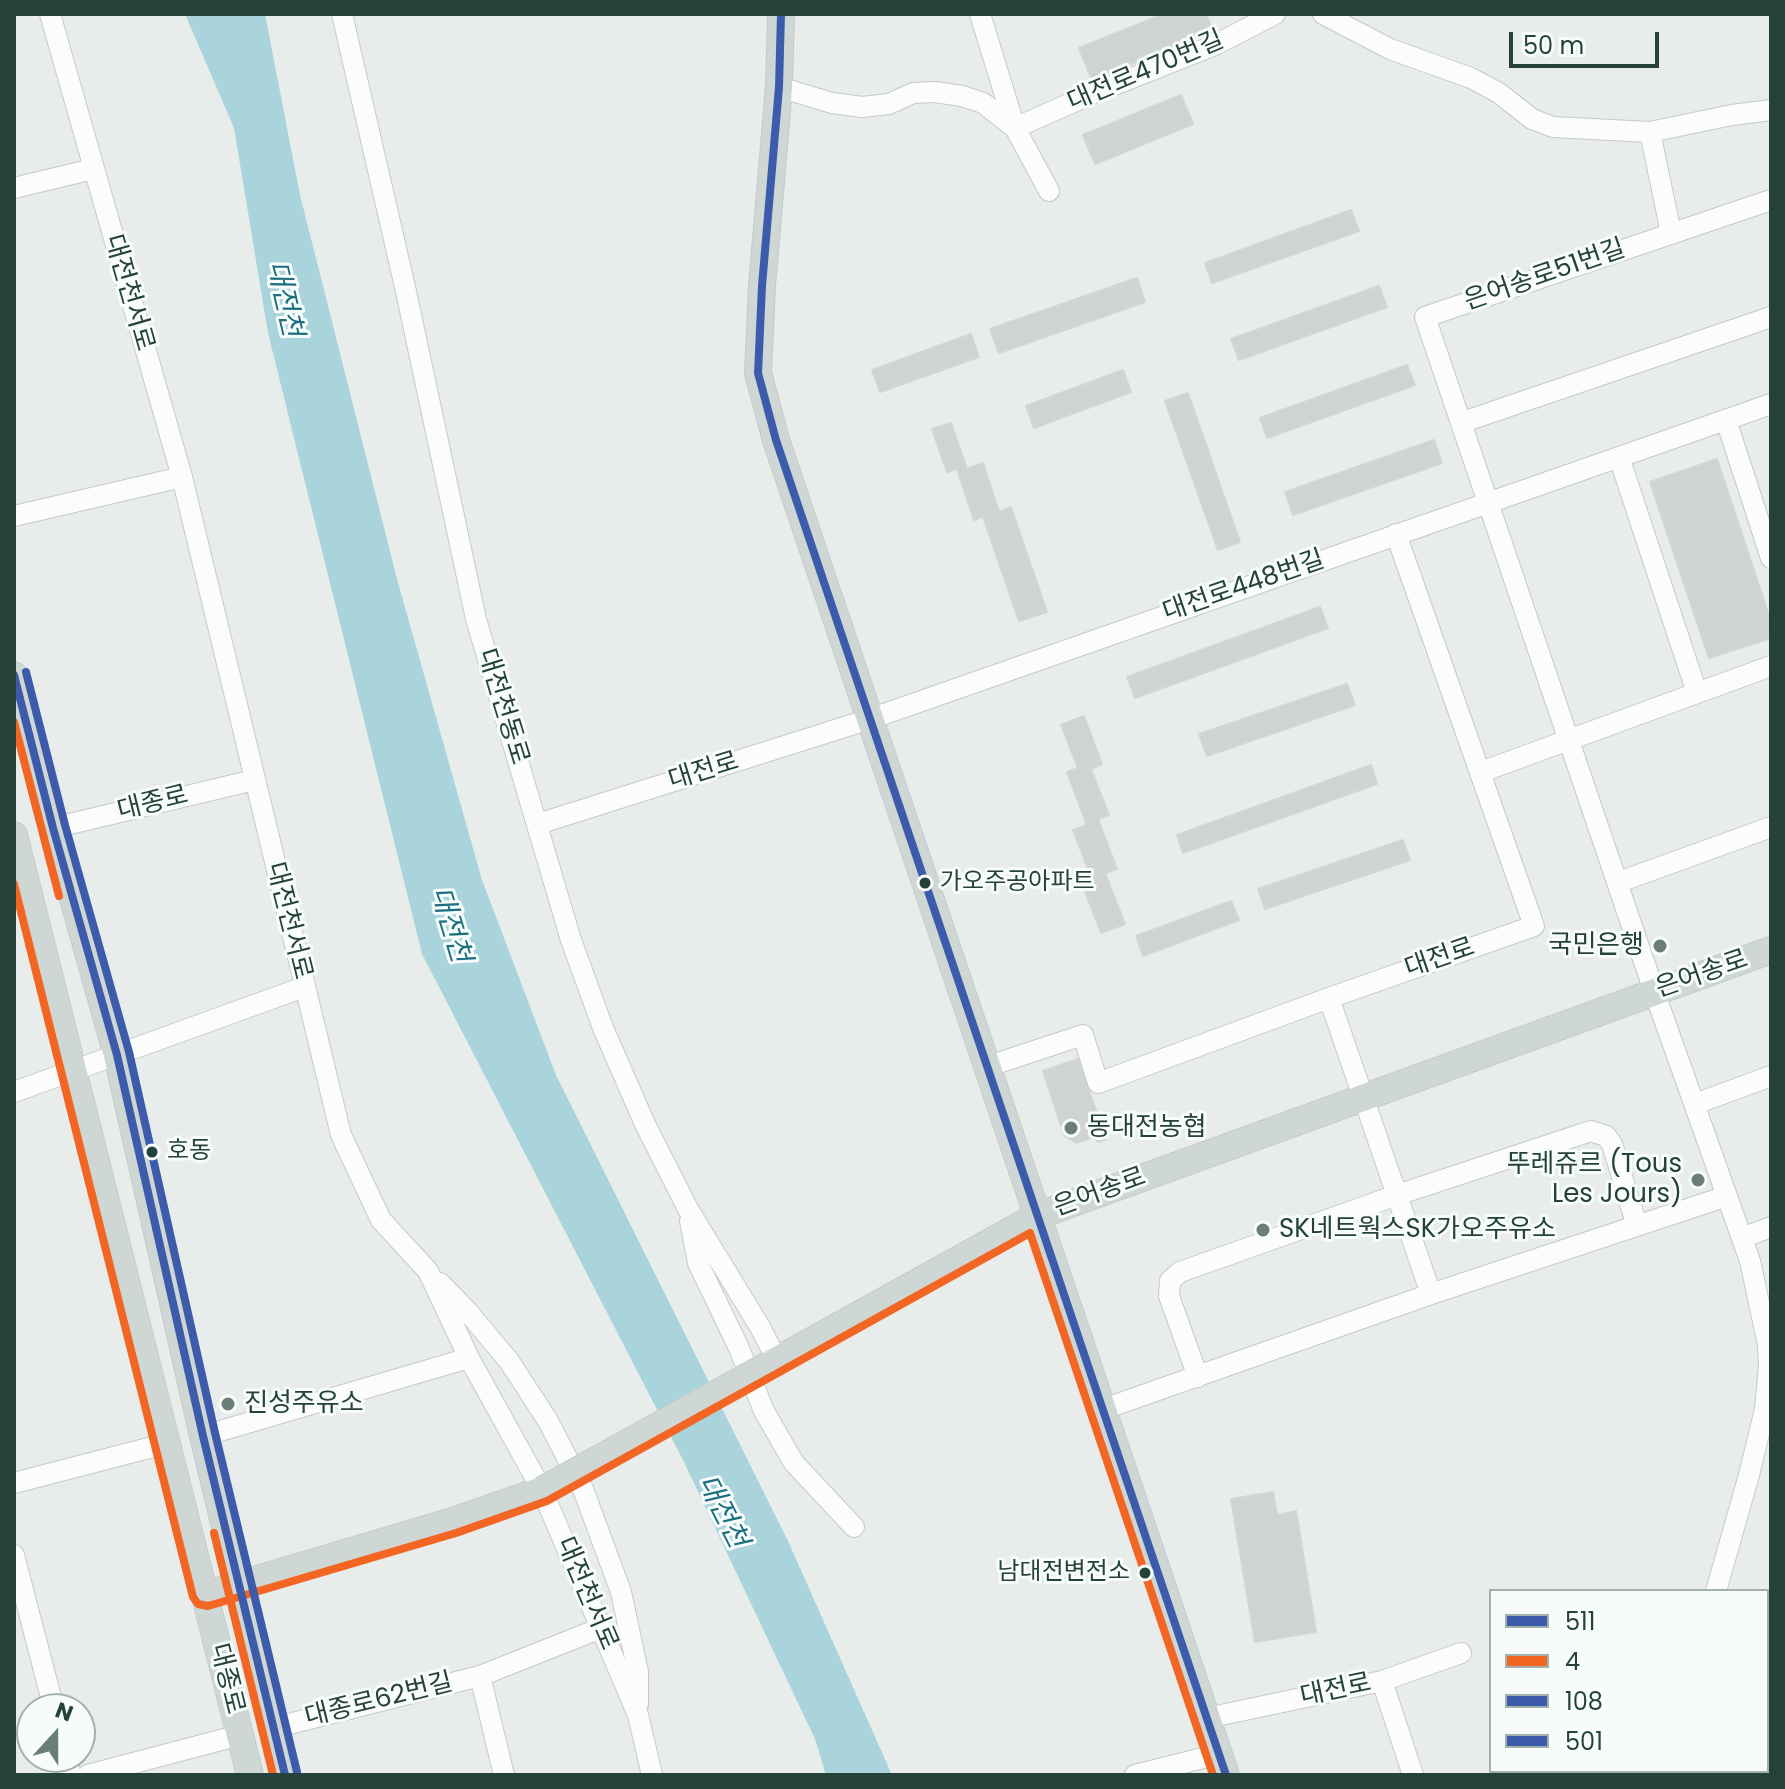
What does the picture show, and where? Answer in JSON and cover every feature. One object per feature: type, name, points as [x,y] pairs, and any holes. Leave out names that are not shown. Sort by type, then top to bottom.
[{"type":"main road","points":[[781,14],[779,87],[758,373],[776,440],[1223,1764]]},
{"type":"main road","name":"대종로","points":[[14,675],[117,1055],[203,1436],[285,1775]]},
{"type":"main road","name":"대종로","points":[[14,835],[250,1775]]},
{"type":"main road","name":"은어송로","points":[[542,1490],[1037,1216],[1771,950]]},
{"type":"main road","points":[[205,1594],[453,1521],[542,1490]]},
{"type":"street","name":"대전천서로","points":[[50,14],[182,477],[341,1135],[381,1220],[428,1271],[469,1358],[542,1490],[638,1715],[652,1775]]},
{"type":"street","name":"대전천동로","points":[[342,14],[405,287],[476,619],[571,940],[603,1028],[645,1124],[688,1209],[760,1327],[772,1363]]},
{"type":"street","points":[[980,14],[1015,128],[1049,191]]},
{"type":"street","name":"대전로470번길","points":[[1015,128],[1215,45],[1275,14]]},
{"type":"street","points":[[1323,14],[1390,49],[1471,78],[1499,93],[1532,119],[1553,127],[1650,132],[1771,110]]},
{"type":"street","points":[[779,87],[832,103],[862,107],[889,104],[913,93],[962,96],[983,103],[1015,128]]},
{"type":"street","points":[[1650,132],[1671,233]]},
{"type":"street","points":[[14,188],[93,169]]},
{"type":"street","name":"은어송로51번길","points":[[1717,1589],[1765,1409],[1769,1366],[1756,1289],[1742,1238],[1654,991],[1425,317],[1771,200]]},
{"type":"street","points":[[1463,422],[1771,317]]},
{"type":"street","name":"대전로448번길","points":[[870,719],[1771,404]]},
{"type":"street","points":[[1726,420],[1771,558]]},
{"type":"street","points":[[1619,457],[1697,693]]},
{"type":"street","points":[[14,516],[182,477]]},
{"type":"street","name":"대전로","points":[[986,1067],[1083,1035],[1098,1083],[1534,926],[1396,534]]},
{"type":"street","points":[[1481,772],[1771,666]]},
{"type":"street","name":"대전로","points":[[538,824],[870,719]]},
{"type":"street","name":"대종로","points":[[53,828],[254,780]]},
{"type":"street","points":[[1619,882],[1771,827]]},
{"type":"street","points":[[14,1092],[304,987]]},
{"type":"street","points":[[1329,998],[1431,1294]]},
{"type":"street","points":[[1695,1104],[1771,1076]]},
{"type":"street","points":[[1198,1377],[1169,1296],[1170,1281],[1180,1272],[1397,1195],[1591,1131],[1606,1136],[1612,1144],[1637,1226]]},
{"type":"street","points":[[1101,1410],[1431,1294],[1727,1196]]},
{"type":"street","points":[[688,1209],[698,1263],[738,1346],[764,1411],[794,1463],[854,1527]]},
{"type":"street","points":[[1742,1238],[1771,1227]]},
{"type":"street","points":[[428,1271],[509,1361],[548,1421],[583,1489],[621,1592],[638,1672],[638,1715]]},
{"type":"street","points":[[203,1436],[469,1358]]},
{"type":"street","points":[[14,1483],[168,1443]]},
{"type":"street","points":[[14,1555],[50,1693]]},
{"type":"street","points":[[480,1676],[601,1628]]},
{"type":"street","name":"대전로","points":[[1207,1718],[1382,1681],[1461,1653]]},
{"type":"street","name":"대종로62번길","points":[[273,1728],[480,1676],[504,1775]]},
{"type":"street","points":[[1382,1681],[1413,1775]]},
{"type":"street","points":[[88,1775],[240,1735]]},
{"type":"street","points":[[1135,1775],[1223,1764]]},
{"type":"water","name":"대전천","points":[[185,14],[265,14],[300,195],[397,579],[482,880],[556,1075],[788,1541],[892,1775],[826,1775],[815,1739],[683,1460],[422,954],[268,333],[234,128]]},
{"type":"building","points":[[1164,14],[1206,14],[1213,31],[1092,80],[1079,48]]},
{"type":"building","points":[[1181,95],[1193,124],[1095,164],[1083,135]]},
{"type":"building","points":[[1351,210],[1359,231],[1212,283],[1205,263]]},
{"type":"building","points":[[1137,278],[1145,302],[999,353],[990,329]]},
{"type":"building","points":[[1379,286],[1387,307],[1239,360],[1231,339]]},
{"type":"building","points":[[971,334],[979,357],[880,392],[872,370]]},
{"type":"building","points":[[1407,365],[1415,385],[1267,438],[1260,418]]},
{"type":"building","points":[[1123,370],[1131,392],[1034,428],[1026,406]]},
{"type":"building","points":[[1188,393],[1240,542],[1218,550],[1165,401]]},
{"type":"building","points":[[951,423],[967,469],[983,463],[999,512],[1011,507],[1047,612],[1019,621],[983,517],[974,520],[957,469],[947,472],[932,429]]},
{"type":"building","points":[[1434,440],[1442,463],[1293,515],[1285,492]]},
{"type":"building","points":[[1717,459],[1771,622],[1771,638],[1709,658],[1650,482]]},
{"type":"building","points":[[1320,607],[1328,628],[1135,698],[1127,677]]},
{"type":"building","points":[[1347,684],[1355,705],[1207,756],[1199,734]]},
{"type":"building","points":[[1084,716],[1102,764],[1091,769],[1109,815],[1098,819],[1117,869],[1105,873],[1125,924],[1101,933],[1083,886],[1093,882],[1073,830],[1087,825],[1067,772],[1078,768],[1061,725]]},
{"type":"building","points":[[1371,765],[1377,784],[1183,853],[1177,835]]},
{"type":"building","points":[[1403,840],[1410,860],[1265,909],[1258,889]]},
{"type":"building","points":[[1231,901],[1239,920],[1143,956],[1136,936]]},
{"type":"building","points":[[1078,1059],[1106,1139],[1098,1142],[1094,1137],[1076,1143],[1064,1135],[1043,1071]]},
{"type":"building","points":[[1273,1492],[1277,1515],[1296,1511],[1316,1632],[1255,1642],[1231,1499]]},
{"type":"transit line","name":"511","points":[[781,14],[779,87],[758,373],[776,440],[1226,1775]]},
{"type":"transit line","name":"501","points":[[26,672],[129,1052],[215,1433],[297,1772]]},
{"type":"transit line","name":"108","points":[[14,675],[117,1055],[203,1436],[285,1775]]},
{"type":"transit line","name":"4","points":[[14,722],[59,896]]},
{"type":"transit line","name":"4","points":[[14,884],[193,1597],[198,1604],[208,1606],[456,1533],[547,1501],[1030,1233],[1213,1775]]},
{"type":"transit line","name":"4","points":[[214,1533],[273,1775]]},
{"type":"place","name":"가오주공아파트","points":[[925,883]]},
{"type":"place","name":"국민은행","points":[[1660,946]]},
{"type":"place","name":"동대전농협","points":[[1071,1128]]},
{"type":"place","name":"호동","points":[[152,1152]]},
{"type":"place","name":"뚜레쥬르 (Tous Les Jours)","points":[[1698,1180]]},
{"type":"place","name":"SK네트웍스SK가오주유소","points":[[1263,1230]]},
{"type":"place","name":"진성주유소","points":[[228,1404]]},
{"type":"place","name":"남대전변전소","points":[[1145,1573]]}]
